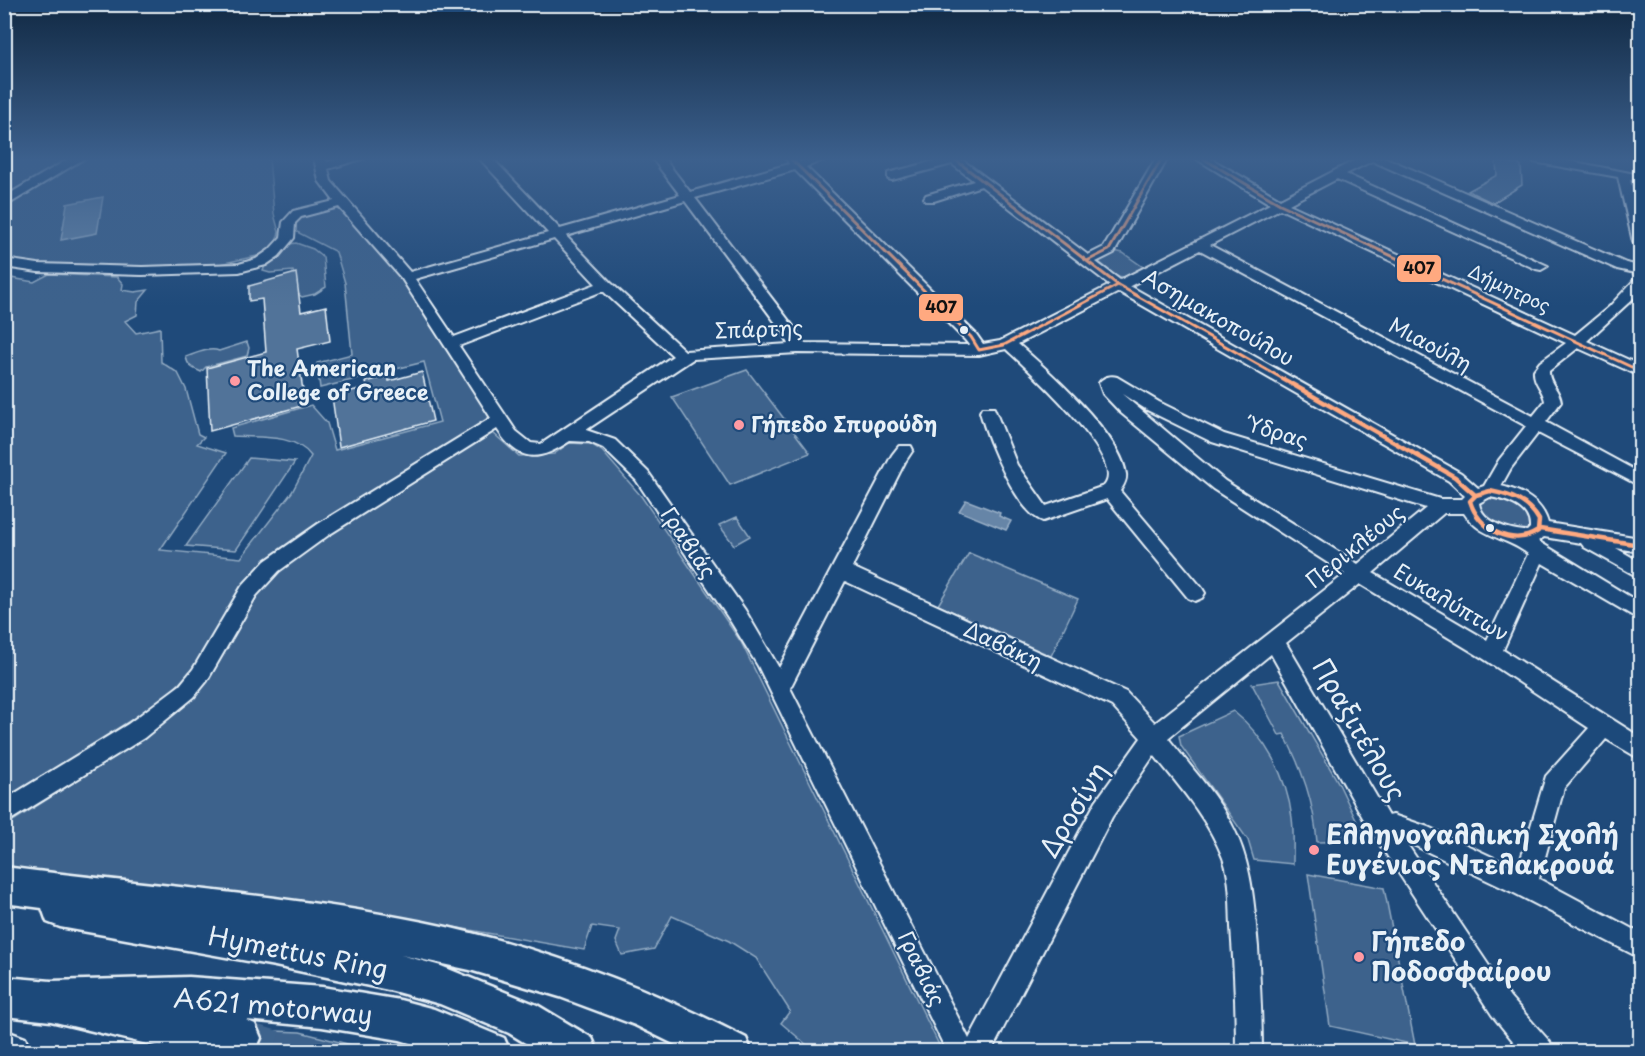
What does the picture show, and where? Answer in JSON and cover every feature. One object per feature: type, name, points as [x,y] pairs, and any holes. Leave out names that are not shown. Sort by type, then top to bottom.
[{"type":"highway","points":[[4,885],[318,922],[438,944],[519,965],[602,992],[675,1023],[732,1052]]},
{"type":"highway","name":"Hymettus Ring","points":[[4,898],[275,947],[432,982],[523,1019],[578,1052]]},
{"type":"highway","points":[[4,996],[51,1001],[172,1030],[241,1038]]},
{"type":"highway","name":"A621 motorway","points":[[51,1001],[189,996],[322,1006],[400,1020],[434,1029],[490,1052]]},
{"type":"highway","points":[[4,1050],[12,1052]]},
{"type":"street","points":[[4,263],[38,268],[142,271],[239,268],[261,262],[273,253],[287,238],[289,222],[297,214],[324,207]]},
{"type":"street","points":[[345,207],[407,277],[499,420],[517,443],[530,450],[545,449],[566,435]]},
{"type":"street","points":[[532,207],[605,285],[683,357]]},
{"type":"street","points":[[407,277],[650,207]]},
{"type":"street","points":[[696,207],[791,333],[798,348]]},
{"type":"street","points":[[839,207],[970,337],[979,350]]},
{"type":"street","name":"Ασημακοπούλου","points":[[1016,207],[1118,285],[1455,477],[1478,497],[1478,519],[1493,531],[1522,539]]},
{"type":"street","points":[[1087,261],[1109,250],[1134,207]]},
{"type":"street","name":"Σπάρτης","points":[[566,435],[683,357],[697,353],[798,348],[992,349],[1008,343],[1274,207]]},
{"type":"street","name":"Δήμητρος","points":[[1287,207],[1641,371]]},
{"type":"street","points":[[1410,207],[1541,266]]},
{"type":"street","points":[[1488,207],[1622,266],[1641,270]]},
{"type":"street","points":[[1632,207],[1641,242]]},
{"type":"street","name":"Μιαούλη","points":[[1201,244],[1641,480]]},
{"type":"street","points":[[450,344],[605,285]]},
{"type":"street","points":[[1478,497],[1553,402],[1552,394],[1542,381],[1540,373],[1542,368],[1560,356],[1638,290]]},
{"type":"street","points":[[988,411],[1003,458],[1026,494],[1043,514],[1110,491],[1116,484],[1118,475],[1110,451],[1056,390],[1008,343]]},
{"type":"street","name":"Ύδρας","points":[[1112,381],[1154,406],[1218,438],[1440,506]]},
{"type":"street","name":"Ευκαλύπτων","points":[[1112,381],[1107,383],[1109,390],[1127,409],[1219,485],[1359,574],[1491,653],[1641,749]]},
{"type":"street","points":[[4,813],[145,725],[187,692],[200,675],[249,591],[272,566],[324,529],[499,420]]},
{"type":"street","name":"Γραβιάς","points":[[566,435],[579,434],[598,437],[621,454],[642,476],[738,616],[780,687],[961,1052]]},
{"type":"street","points":[[780,687],[898,459],[905,450]]},
{"type":"street","points":[[1110,491],[1195,593]]},
{"type":"street","points":[[1440,506],[1478,497],[1515,497],[1535,512],[1540,521],[1540,529]]},
{"type":"street","name":"Περικλέους","points":[[1275,642],[1440,506]]},
{"type":"street","points":[[1522,539],[1530,537],[1540,529],[1641,545]]},
{"type":"street","points":[[1581,537],[1641,571]]},
{"type":"street","points":[[1522,539],[1538,552],[1641,612]]},
{"type":"street","points":[[1491,653],[1538,552]]},
{"type":"street","name":"Δαβάκη","points":[[840,570],[1119,699],[1154,737],[1207,805],[1223,831],[1236,861],[1245,936],[1249,1052]]},
{"type":"street","name":"Δροσίνη","points":[[976,1052],[1104,808],[1154,737],[1226,678],[1275,642]]},
{"type":"street","name":"Πραξιτέλους","points":[[1275,642],[1383,828],[1501,1006],[1540,1052]]},
{"type":"street","points":[[1525,885],[1554,783],[1604,726]]},
{"type":"street","points":[[1383,828],[1393,826],[1405,829],[1525,885],[1641,946]]},
{"type":"shaded area","points":[[9,207],[273,207],[279,232],[276,243],[266,254],[196,269],[23,264],[7,261],[5,258],[5,214]]},
{"type":"shaded area","points":[[66,207],[101,207],[97,233],[61,240]]},
{"type":"shaded area","points":[[336,207],[360,230],[402,280],[490,417],[277,556],[192,670],[164,699],[5,800],[5,277],[34,282],[49,274],[117,277],[123,284],[122,290],[135,292],[148,290],[138,302],[137,315],[125,321],[136,333],[160,328],[161,362],[178,373],[186,389],[198,434],[204,437],[197,444],[226,453],[160,550],[241,558],[292,492],[311,456],[295,443],[275,438],[233,436],[231,428],[311,405],[327,423],[335,450],[440,422],[424,362],[320,388],[317,363],[352,354],[345,283],[336,252],[295,231],[292,225],[301,216]]},
{"type":"shaded area","points":[[296,243],[313,249],[323,257],[326,287],[315,294],[302,297],[297,293],[293,271],[270,273],[263,271],[276,252]]},
{"type":"shaded area","points":[[1114,251],[1123,253],[1143,267],[1124,277],[1116,276],[1098,261]]},
{"type":"shaded area","points":[[247,342],[249,348],[247,356],[206,367],[201,372],[191,367],[186,357],[202,351],[219,351]]},
{"type":"shaded area","name":"Γήπεδο Σπυρούδη","points":[[747,370],[810,453],[730,485],[672,397]]},
{"type":"shaded area","points":[[488,432],[493,433],[519,456],[554,454],[569,443],[591,444],[602,451],[641,496],[741,642],[942,1051],[814,1051],[781,1023],[790,1011],[756,958],[729,941],[672,916],[654,949],[622,955],[616,941],[620,930],[592,926],[584,950],[378,914],[104,881],[25,870],[5,864],[5,826],[139,741],[185,704],[220,660],[257,593],[289,560]]},
{"type":"shaded area","points":[[249,458],[295,462],[236,550],[186,546]]},
{"type":"shaded area","points":[[1490,496],[1513,500],[1531,515],[1531,530],[1508,531],[1493,524],[1482,513],[1479,506],[1482,500]]},
{"type":"shaded area","points":[[966,500],[1000,513],[999,516],[1011,521],[1006,530],[959,511]]},
{"type":"shaded area","points":[[737,517],[750,536],[734,545],[719,525]]},
{"type":"shaded area","points":[[969,553],[1078,599],[1051,656],[938,605]]},
{"type":"shaded area","points":[[1279,680],[1338,782],[1366,841],[1317,842],[1310,799],[1296,760],[1284,734],[1279,735],[1252,684]]},
{"type":"shaded area","points":[[1233,711],[1245,721],[1265,745],[1280,773],[1292,818],[1293,864],[1254,860],[1248,840],[1181,746],[1179,736]]},
{"type":"shaded area","name":"Γήπεδο Ποδοσφαίρου","points":[[1308,874],[1384,888],[1415,1045],[1330,1026]]},
{"type":"shaded area","points":[[247,1030],[300,1032],[375,1051],[236,1052]]},
{"type":"building","points":[[296,273],[301,312],[326,306],[330,341],[297,349],[305,405],[210,431],[207,368],[266,352],[262,299],[249,301],[249,286]]},
{"type":"building","points":[[422,372],[433,421],[339,447],[332,396],[367,387],[366,382],[388,376],[389,381]]},
{"type":"tunnel","points":[[241,1038],[288,1052]]},
{"type":"transit line","name":"407","points":[[840,207],[971,337],[979,350],[1004,345],[1118,285]]},
{"type":"transit line","name":"407","points":[[1017,207],[1118,285],[1455,477],[1475,495]]},
{"type":"transit line","name":"407","points":[[1087,261],[1109,250],[1134,207]]},
{"type":"transit line","name":"407","points":[[1287,207],[1640,371]]},
{"type":"transit line","name":"407","points":[[1490,491],[1512,496],[1530,507],[1539,520],[1538,531],[1520,538],[1509,537],[1487,527],[1473,510],[1470,501],[1476,495],[1490,491]]},
{"type":"transit line","name":"407","points":[[1540,529],[1640,545]]},
{"type":"place","name":"The American College of Greece","points":[[235,381]]},
{"type":"place","name":"Γήπεδο Σπυρούδη","points":[[739,425]]},
{"type":"place","name":"Ελληνογαλλική Σχολή Ευγένιος Ντελακρουά","points":[[1314,850]]},
{"type":"place","name":"Γήπεδο Ποδοσφαίρου","points":[[1359,957]]}]
